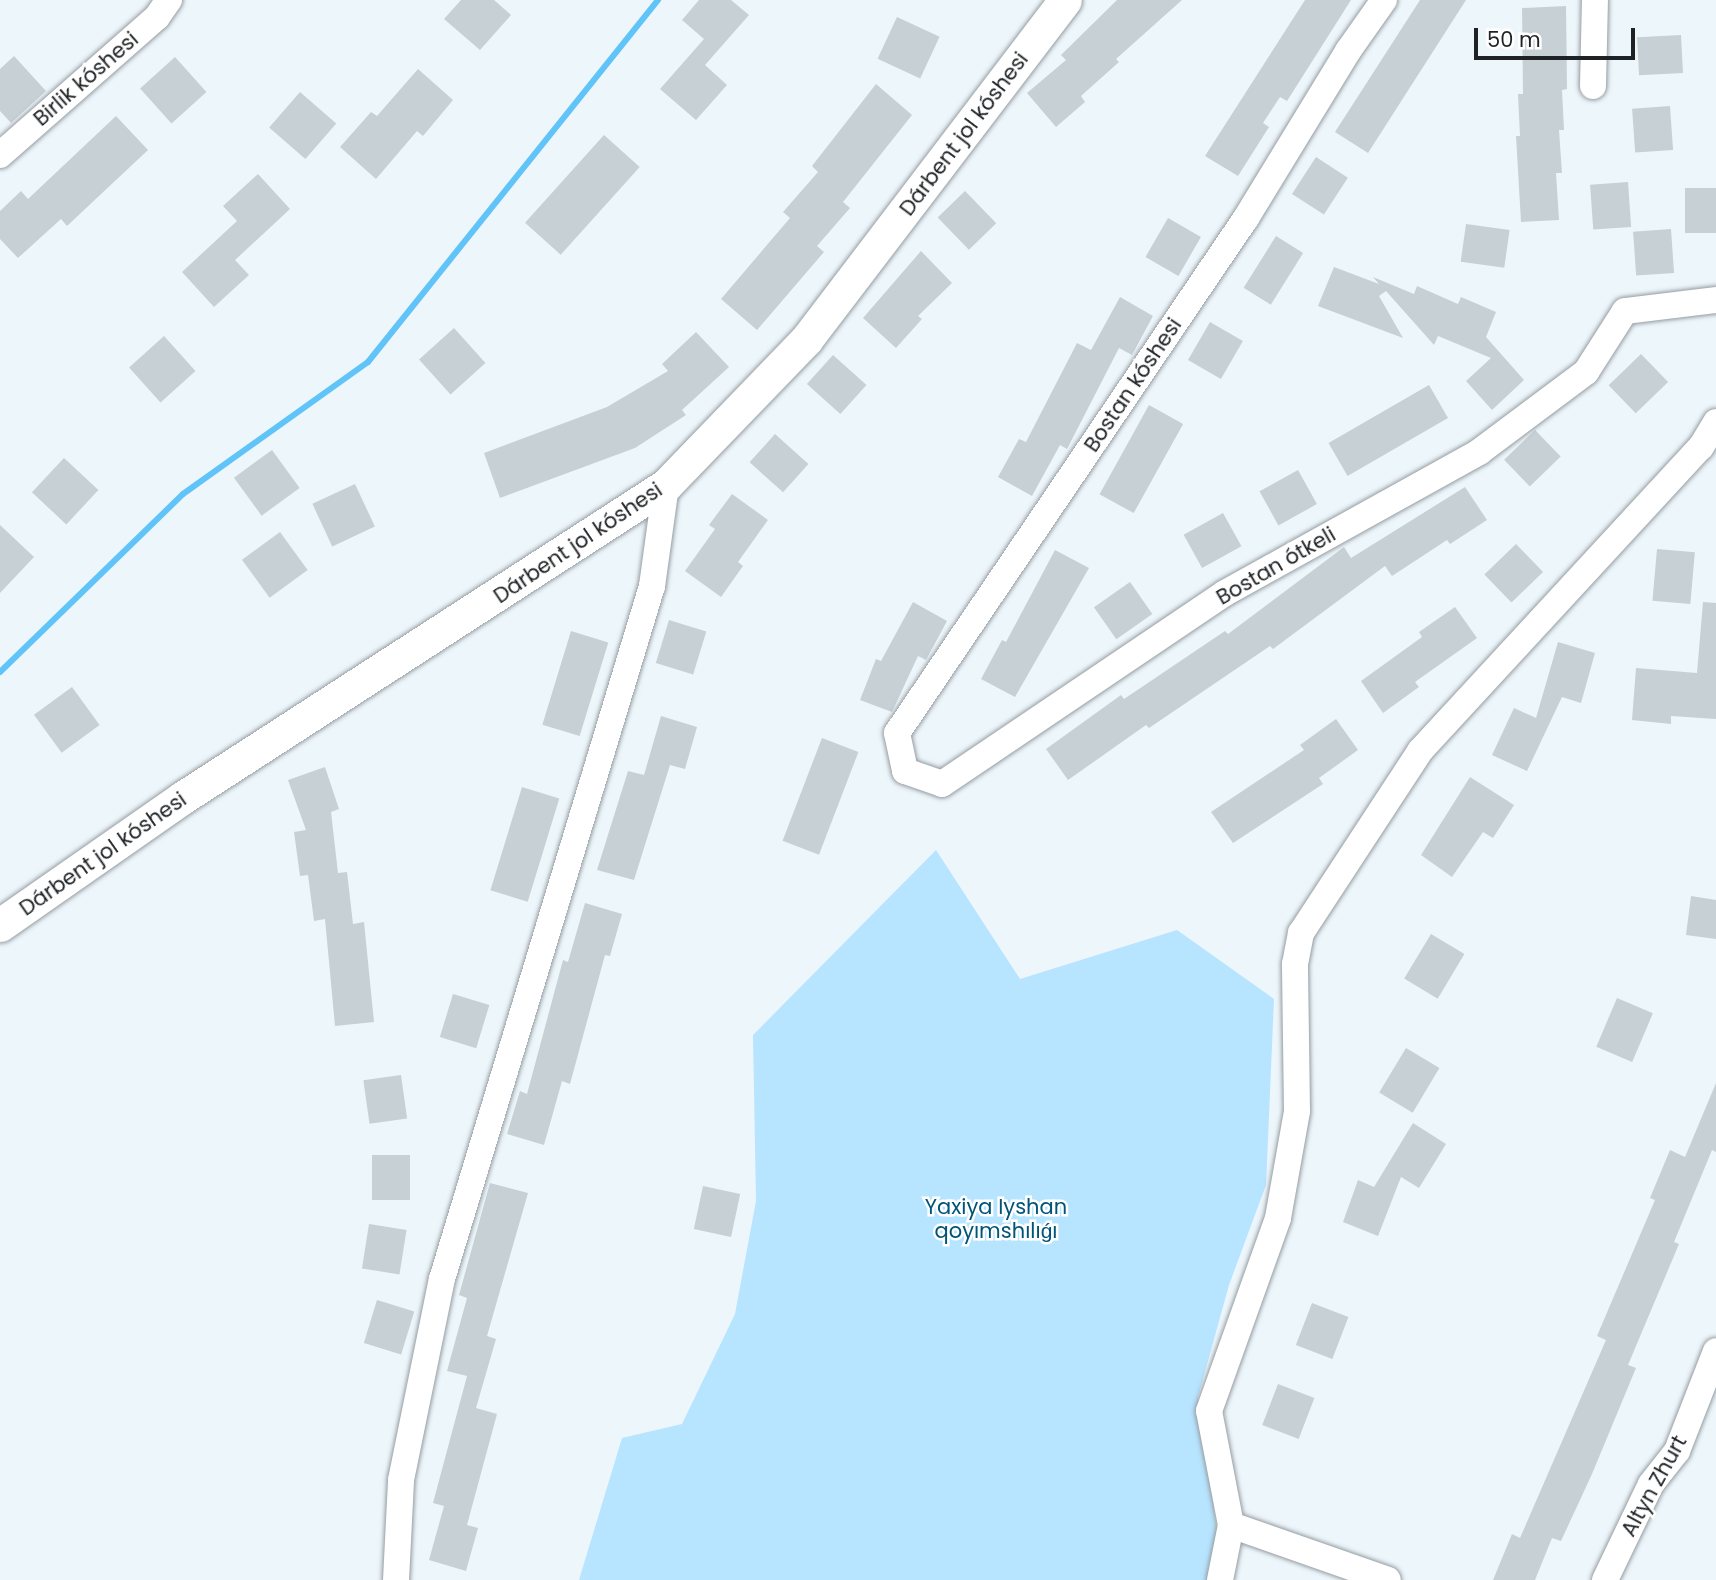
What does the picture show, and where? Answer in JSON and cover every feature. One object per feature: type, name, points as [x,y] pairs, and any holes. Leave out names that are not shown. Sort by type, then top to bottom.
[{"type":"main road","name":"Dárbent jol kóshesi","points":[[0,926],[183,798],[666,485],[806,340],[1065,0]]},
{"type":"street","name":"Birlik kóshesi","points":[[0,155],[157,16],[169,0]]},
{"type":"street","name":"Bostan kóshesi","points":[[905,771],[897,733],[1246,218],[1348,51],[1384,0]]},
{"type":"street","points":[[1593,86],[1595,0]]},
{"type":"street","name":"Bostan ótkeli","points":[[905,771],[942,784],[1224,593],[1479,452],[1586,372],[1625,311],[1716,300]]},
{"type":"street","points":[[1220,1580],[1231,1525],[1209,1410],[1278,1218],[1297,1111],[1295,964],[1301,933],[1420,751],[1701,447],[1716,422]]},
{"type":"street","points":[[396,1580],[401,1480],[442,1279],[652,586],[666,485]]},
{"type":"street","name":"Altyn Zhurt","points":[[1605,1580],[1651,1484],[1677,1451],[1716,1351]]},
{"type":"street","points":[[1231,1525],[1388,1580]]},
{"type":"green space","name":"Yaxiya Iyshan qoyımshılıǵı","points":[[936,850],[1020,979],[1177,930],[1274,999],[1266,1185],[1229,1285],[1198,1397],[1222,1566],[1216,1580],[579,1580],[622,1438],[682,1424],[735,1314],[756,1201],[753,1035]]},
{"type":"building","points":[[461,0],[494,0],[511,15],[480,50],[444,19]]},
{"type":"building","points":[[699,0],[731,0],[749,15],[705,65],[727,85],[696,120],[660,89],[704,39],[682,20]]},
{"type":"building","points":[[1117,0],[1182,0],[1116,59],[1119,62],[1081,96],[1085,102],[1056,127],[1027,93],[1066,60],[1061,55]]},
{"type":"building","points":[[1305,0],[1351,0],[1287,101],[1280,97],[1263,123],[1269,127],[1238,176],[1205,156]]},
{"type":"building","points":[[1420,0],[1466,0],[1368,153],[1335,132]]},
{"type":"building","points":[[1566,6],[1567,89],[1562,90],[1564,130],[1559,130],[1562,173],[1556,173],[1559,220],[1521,222],[1516,136],[1520,136],[1518,94],[1523,94],[1522,8]]},
{"type":"building","points":[[897,17],[940,37],[920,79],[878,59]]},
{"type":"building","points":[[1681,35],[1683,73],[1639,75],[1637,37]]},
{"type":"building","points":[[14,56],[46,91],[11,123],[0,111],[0,69]]},
{"type":"building","points":[[175,57],[206,92],[172,123],[140,88]]},
{"type":"building","points":[[418,69],[453,100],[423,136],[417,131],[376,179],[340,147],[371,112],[377,116]]},
{"type":"building","points":[[876,84],[912,115],[843,202],[850,208],[817,246],[824,252],[757,330],[721,299],[790,218],[783,212],[818,172],[812,166]]},
{"type":"building","points":[[300,92],[336,123],[305,159],[269,127]]},
{"type":"building","points":[[1670,106],[1673,150],[1635,153],[1632,109]]},
{"type":"building","points":[[116,116],[148,150],[67,226],[61,219],[18,258],[0,239],[0,211],[21,191],[28,199]]},
{"type":"building","points":[[604,135],[640,167],[561,255],[525,223]]},
{"type":"building","points":[[1316,157],[1348,178],[1324,215],[1292,194]]},
{"type":"building","points":[[258,174],[290,209],[235,260],[249,275],[214,307],[182,272],[237,221],[223,206]]},
{"type":"building","points":[[1628,182],[1631,227],[1593,230],[1590,185]]},
{"type":"building","points":[[1685,188],[1716,188],[1716,233],[1685,233]]},
{"type":"building","points":[[965,191],[996,223],[969,250],[938,217]]},
{"type":"building","points":[[1168,218],[1201,237],[1178,276],[1146,257]]},
{"type":"building","points":[[1466,224],[1510,230],[1504,268],[1461,262]]},
{"type":"building","points":[[1671,229],[1674,273],[1636,276],[1633,232]]},
{"type":"building","points":[[1276,236],[1303,253],[1271,305],[1244,288]]},
{"type":"building","points":[[921,251],[952,283],[918,316],[922,319],[896,348],[863,318]]},
{"type":"building","points":[[1334,267],[1379,284],[1373,277],[1414,294],[1417,286],[1458,304],[1461,297],[1496,312],[1486,337],[1524,380],[1492,410],[1466,381],[1491,358],[1438,336],[1434,345],[1386,291],[1379,296],[1403,338],[1318,306]]},
{"type":"building","points":[[1120,297],[1153,316],[1132,355],[1119,348],[1067,449],[1060,445],[1032,496],[998,477],[1019,439],[1026,442],[1077,343],[1091,350]]},
{"type":"building","points":[[1210,322],[1243,341],[1221,379],[1188,360]]},
{"type":"building","points":[[454,328],[485,363],[451,394],[419,359]]},
{"type":"building","points":[[696,332],[729,367],[682,410],[686,415],[635,448],[500,498],[484,453],[607,407],[668,371],[662,364]]},
{"type":"building","points":[[164,336],[195,371],[161,402],[129,367]]},
{"type":"building","points":[[1641,354],[1668,382],[1636,413],[1609,385]]},
{"type":"building","points":[[833,355],[866,385],[840,414],[807,384]]},
{"type":"building","points":[[1429,385],[1448,418],[1348,476],[1329,443]]},
{"type":"building","points":[[1149,405],[1183,424],[1134,513],[1100,494]]},
{"type":"building","points":[[1535,430],[1561,457],[1530,486],[1504,460]]},
{"type":"building","points":[[775,434],[808,464],[783,492],[750,462]]},
{"type":"building","points":[[272,450],[300,488],[262,516],[234,478]]},
{"type":"building","points":[[64,458],[98,490],[66,524],[32,492]]},
{"type":"building","points":[[1298,470],[1317,504],[1278,525],[1260,491]]},
{"type":"building","points":[[355,484],[375,527],[332,546],[312,504]]},
{"type":"building","points":[[1465,487],[1487,520],[1450,544],[1447,540],[1392,576],[1385,566],[1273,649],[1270,646],[1149,728],[1146,725],[1068,780],[1046,749],[1121,695],[1124,699],[1225,631],[1228,634],[1344,547],[1351,558]]},
{"type":"building","points":[[732,494],[768,520],[738,562],[743,566],[721,597],[685,571],[715,529],[709,525]]},
{"type":"building","points":[[1223,513],[1241,546],[1202,568],[1184,535]]},
{"type":"building","points":[[0,525],[34,557],[0,593]]},
{"type":"building","points":[[280,532],[308,570],[270,598],[242,560]]},
{"type":"building","points":[[1516,544],[1543,572],[1511,603],[1484,575]]},
{"type":"building","points":[[1657,549],[1695,552],[1690,604],[1652,601]]},
{"type":"building","points":[[1055,550],[1089,568],[1015,697],[981,679],[1002,640],[1006,642]]},
{"type":"building","points":[[1130,582],[1152,614],[1116,639],[1094,607]]},
{"type":"building","points":[[913,602],[947,621],[926,660],[918,656],[892,712],[860,700],[876,659],[881,661]]},
{"type":"building","points":[[1703,602],[1716,603],[1716,719],[1671,716],[1671,724],[1632,720],[1636,668],[1697,673]]},
{"type":"building","points":[[1455,607],[1477,638],[1415,682],[1419,687],[1383,713],[1361,681],[1422,637],[1419,632]]},
{"type":"building","points":[[669,620],[706,631],[693,674],[656,663]]},
{"type":"building","points":[[571,631],[608,642],[580,736],[542,725]]},
{"type":"building","points":[[1558,642],[1595,653],[1581,703],[1562,697],[1527,771],[1492,755],[1514,708],[1536,718]]},
{"type":"building","points":[[72,687],[100,725],[62,753],[34,715]]},
{"type":"building","points":[[661,716],[697,727],[685,769],[670,765],[634,880],[597,870],[628,771],[644,775]]},
{"type":"building","points":[[1336,719],[1358,750],[1319,778],[1323,784],[1233,843],[1211,812],[1304,750],[1300,745]]},
{"type":"building","points":[[822,738],[858,752],[819,855],[783,841]]},
{"type":"building","points":[[325,767],[339,809],[331,812],[338,873],[347,872],[353,924],[364,922],[374,1022],[335,1026],[325,919],[314,921],[308,875],[300,876],[294,832],[306,830],[288,780]]},
{"type":"building","points":[[1470,777],[1514,805],[1493,838],[1483,832],[1452,877],[1421,855]]},
{"type":"building","points":[[522,787],[559,798],[528,902],[490,890]]},
{"type":"building","points":[[1691,896],[1716,900],[1716,939],[1686,935]]},
{"type":"building","points":[[585,903],[622,914],[610,956],[605,955],[570,1084],[562,1081],[544,1145],[507,1134],[520,1091],[527,1094],[563,960],[568,962]]},
{"type":"building","points":[[1431,934],[1464,954],[1438,999],[1404,979]]},
{"type":"building","points":[[453,994],[489,1005],[476,1048],[440,1037]]},
{"type":"building","points":[[1617,998],[1653,1013],[1632,1062],[1596,1047]]},
{"type":"building","points":[[1406,1048],[1439,1068],[1413,1113],[1379,1093]]},
{"type":"building","points":[[401,1075],[407,1119],[369,1124],[363,1080]]},
{"type":"building","points":[[1716,1083],[1716,1152],[1712,1150],[1674,1242],[1679,1244],[1628,1365],[1636,1368],[1592,1474],[1561,1541],[1552,1538],[1535,1580],[1493,1580],[1512,1534],[1520,1538],[1606,1340],[1597,1336],[1655,1200],[1650,1198],[1670,1150],[1685,1157]]},
{"type":"building","points":[[1413,1123],[1446,1144],[1419,1188],[1401,1177],[1378,1236],[1343,1222],[1358,1180],[1374,1187]]},
{"type":"building","points":[[372,1155],[410,1155],[410,1200],[372,1200]]},
{"type":"building","points":[[490,1183],[528,1193],[487,1336],[496,1339],[476,1408],[497,1414],[467,1525],[478,1528],[466,1571],[429,1560],[444,1506],[433,1503],[467,1376],[447,1371],[467,1298],[459,1295]]},
{"type":"building","points":[[703,1186],[740,1194],[731,1237],[694,1229]]},
{"type":"building","points":[[369,1224],[407,1230],[399,1274],[362,1268]]},
{"type":"building","points":[[377,1300],[414,1311],[401,1354],[364,1343]]},
{"type":"building","points":[[1312,1303],[1348,1317],[1332,1359],[1296,1345]]},
{"type":"building","points":[[1278,1384],[1314,1398],[1299,1439],[1262,1425]]},
{"type":"waterway","points":[[0,672],[183,494],[368,362],[658,0]]}]
